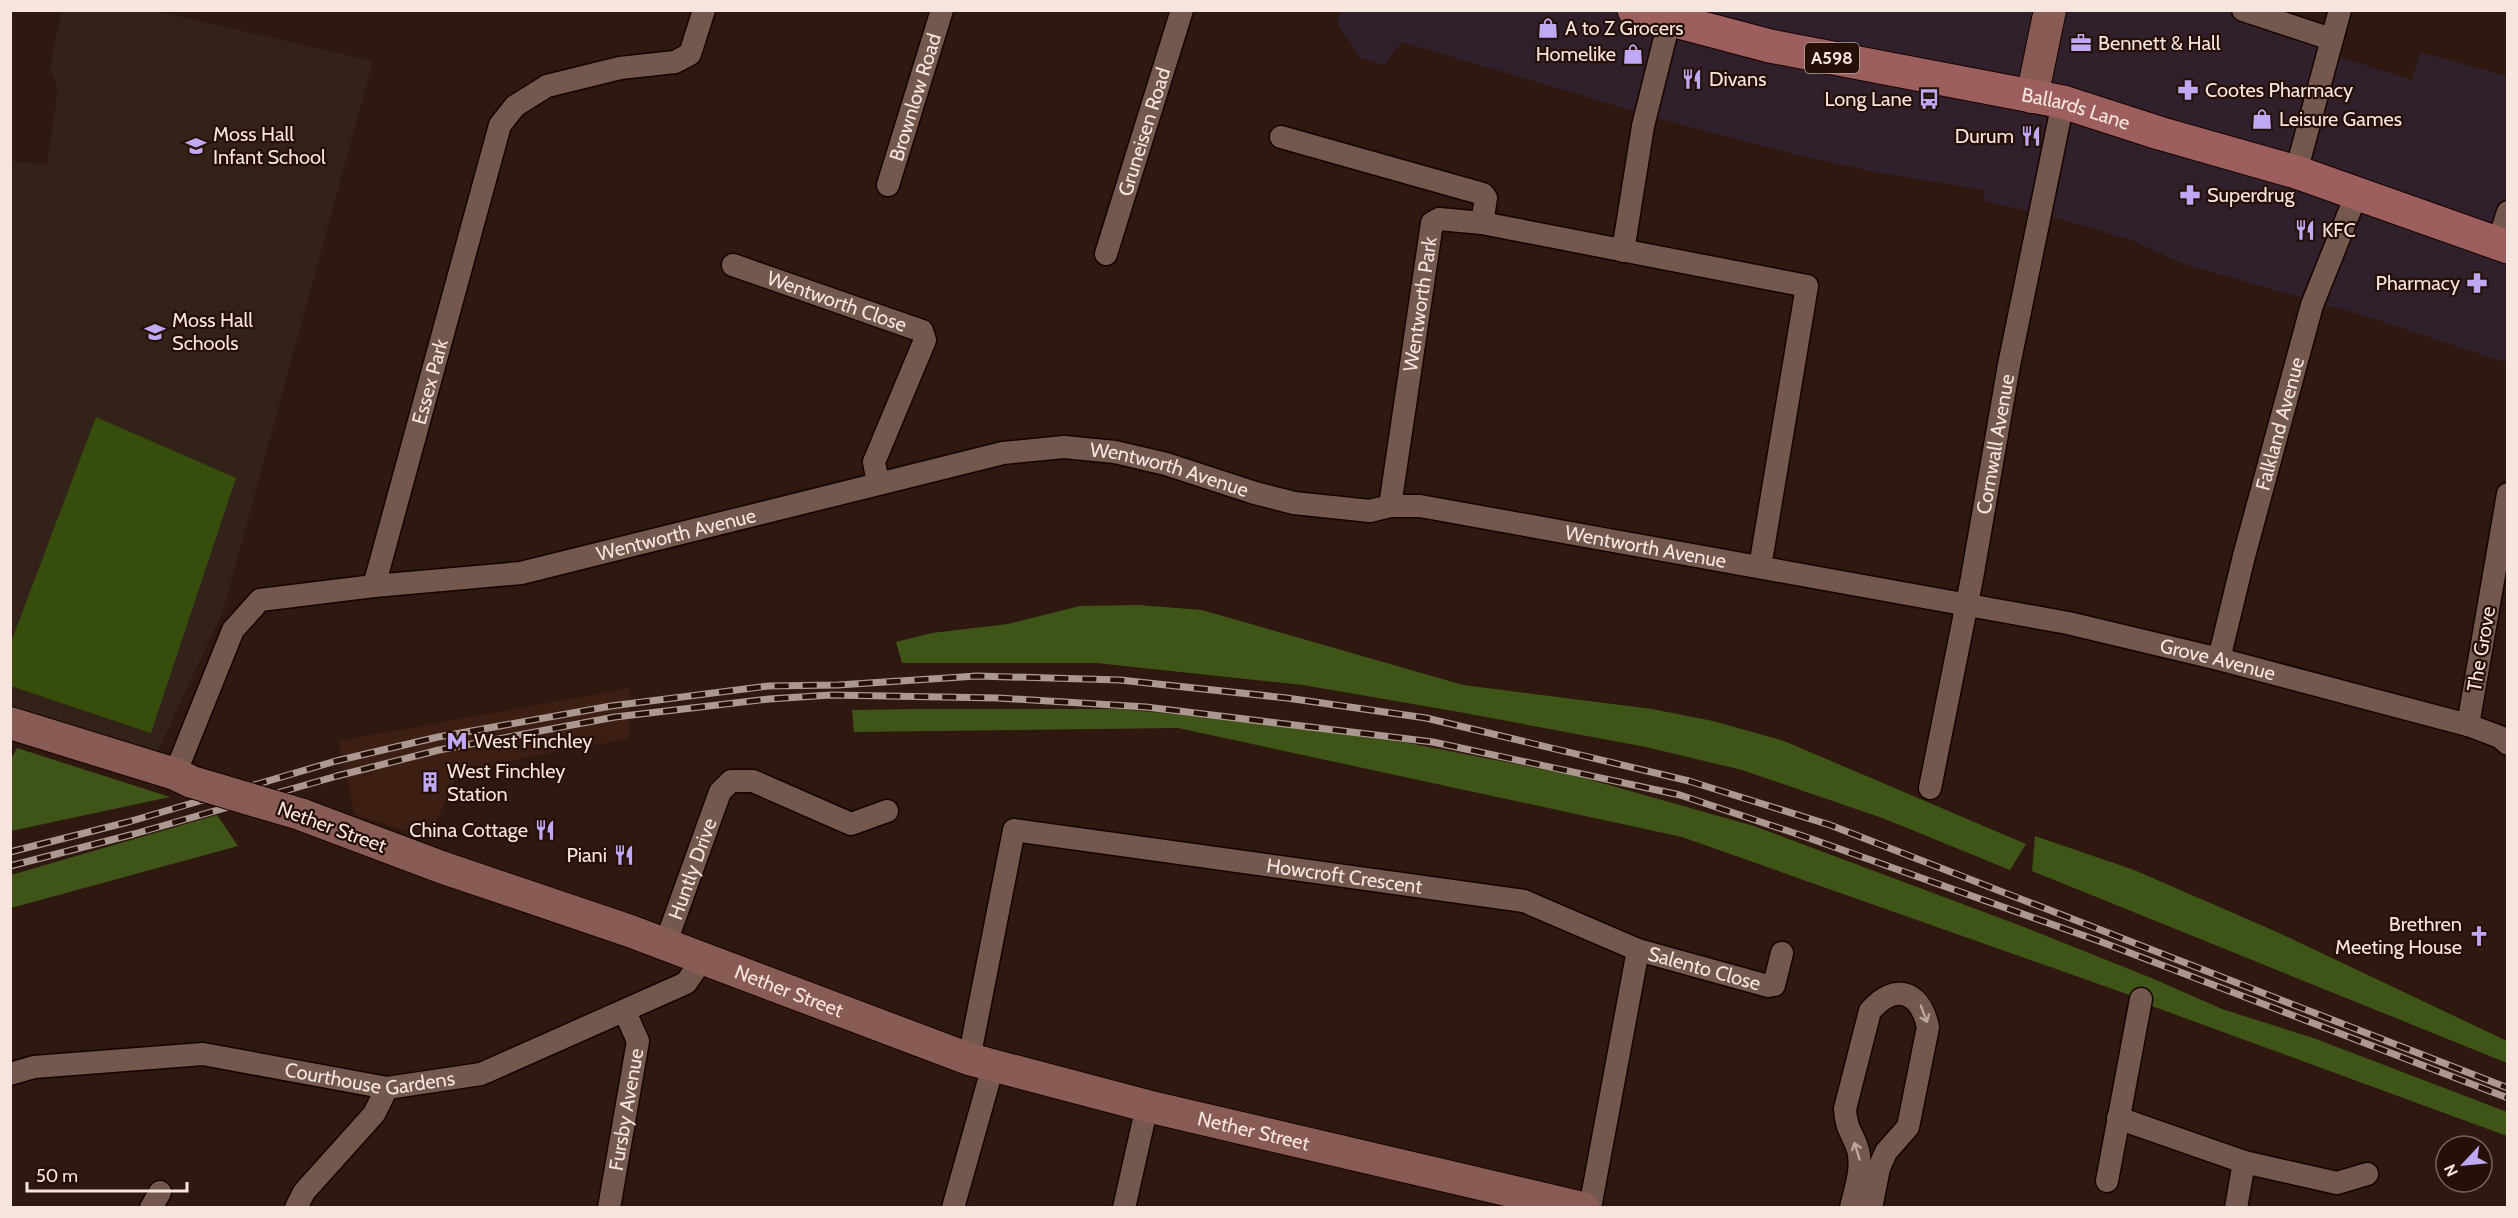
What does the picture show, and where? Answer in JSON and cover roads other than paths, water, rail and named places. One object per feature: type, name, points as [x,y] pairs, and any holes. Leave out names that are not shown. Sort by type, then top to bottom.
[{"type":"main road","name":"Ballards Lane","points":[[1634,10],[1670,22],[1770,46],[2047,99],[2296,172],[2503,245]]},
{"type":"street","name":"Essex Park","points":[[374,586],[500,125],[515,106],[547,86],[620,68],[675,62],[690,54],[704,10]]},
{"type":"street","name":"Brownlow Road","points":[[888,185],[942,10]]},
{"type":"street","name":"Gruneisen Road","points":[[1106,254],[1182,10]]},
{"type":"street","points":[[2047,99],[2050,10]]},
{"type":"street","points":[[2243,10],[2331,39]]},
{"type":"street","points":[[2296,172],[2340,10]]},
{"type":"street","points":[[1623,251],[1643,126],[1670,22]]},
{"type":"street","name":"Cornwall Avenue","points":[[1930,788],[2010,365],[2047,99]]},
{"type":"street","points":[[1281,137],[1483,194],[1486,198],[1482,223]]},
{"type":"street","name":"Falkland Avenue","points":[[2219,659],[2244,556],[2312,305],[2357,193]]},
{"type":"street","points":[[2503,245],[2508,212]]},
{"type":"street","name":"Wentworth Park","points":[[1390,506],[1432,223],[1439,219],[1482,223],[1807,286],[1760,567]]},
{"type":"street","name":"Wentworth Close","points":[[733,265],[922,331],[925,340],[874,462],[878,483]]},
{"type":"street","name":"Wentworth Avenue","points":[[374,586],[521,573],[1003,453],[1064,447],[1114,452],[1166,464],[1255,493],[1294,503],[1370,511],[1390,506],[1420,506],[1966,605]]},
{"type":"street","name":"The Grove","points":[[2468,725],[2508,494]]},
{"type":"street","points":[[184,778],[233,630],[260,600],[374,586]]},
{"type":"street","name":"Grove Avenue","points":[[1966,605],[2068,623],[2219,659],[2468,725]]},
{"type":"street","name":"Nether Street","points":[[10,723],[300,814],[441,867],[665,945],[981,1062],[1147,1106],[1583,1208]]},
{"type":"street","points":[[2468,725],[2500,737],[2508,744]]},
{"type":"street","name":"Huntly Drive","points":[[665,945],[720,792],[731,781],[753,781],[851,824],[887,811]]},
{"type":"street","name":"Howcroft Crescent","points":[[981,1062],[1014,831],[1524,901],[1638,950]]},
{"type":"street","points":[[1590,1208],[1638,950]]},
{"type":"street","name":"Salento Close","points":[[1638,950],[1768,986],[1773,985],[1776,981],[1782,953]]},
{"type":"street","name":"Courthouse Gardens","points":[[10,1074],[33,1067],[203,1054],[387,1088],[481,1074],[686,983],[702,960]]},
{"type":"street","points":[[1851,1208],[1860,1164],[1857,1148],[1846,1125],[1845,1109],[1870,1011],[1880,999],[1893,994],[1906,994],[1918,1002],[1925,1013],[1928,1027],[1908,1127],[1886,1152],[1879,1168],[1871,1208]]},
{"type":"street","points":[[2107,1181],[2141,999]]},
{"type":"street","name":"Fursby Avenue","points":[[609,1208],[638,1041],[625,1012]]},
{"type":"street","points":[[953,1208],[981,1062]]},
{"type":"street","points":[[296,1208],[304,1192],[374,1114],[387,1088]]},
{"type":"street","points":[[1124,1208],[1147,1106]]},
{"type":"street","points":[[2118,1118],[2244,1162],[2337,1183],[2367,1174]]},
{"type":"street","points":[[2236,1208],[2244,1162]]},
{"type":"railway","points":[[10,852],[128,822],[336,761],[438,737],[611,706],[768,686],[838,685],[977,676],[1120,680],[1287,698],[1426,718],[1689,781],[1830,825],[2508,1088]]},
{"type":"railway","points":[[10,866],[439,750],[615,717],[769,699],[831,695],[998,698],[1146,707],[1433,742],[1680,795],[2099,941],[2508,1098]]},
{"type":"place","name":"A to Z Grocers","points":[[1548,28]]},
{"type":"place","name":"Bennett & Hall","points":[[2081,43]]},
{"type":"place","name":"Homelike","points":[[1633,54]]},
{"type":"place","name":"Divans","points":[[1692,79]]},
{"type":"place","name":"Cootes Pharmacy","points":[[2188,90]]},
{"type":"place","name":"Long Lane","points":[[1929,99]]},
{"type":"place","name":"Leisure Games","points":[[2262,119]]},
{"type":"place","name":"Durum","points":[[2031,136]]},
{"type":"place","name":"Moss Hall Infant School","points":[[196,146]]},
{"type":"place","name":"Superdrug","points":[[2190,195]]},
{"type":"place","name":"KFC","points":[[2305,230]]},
{"type":"place","name":"Pharmacy","points":[[2477,283]]},
{"type":"place","name":"Moss Hall Schools","points":[[155,332]]},
{"type":"place","name":"West Finchley","points":[[457,741]]},
{"type":"place","name":"West Finchley Station","points":[[430,782]]},
{"type":"place","name":"China Cottage","points":[[545,830]]},
{"type":"place","name":"Piani","points":[[624,855]]},
{"type":"place","name":"Brethren Meeting House","points":[[2479,936]]}]
